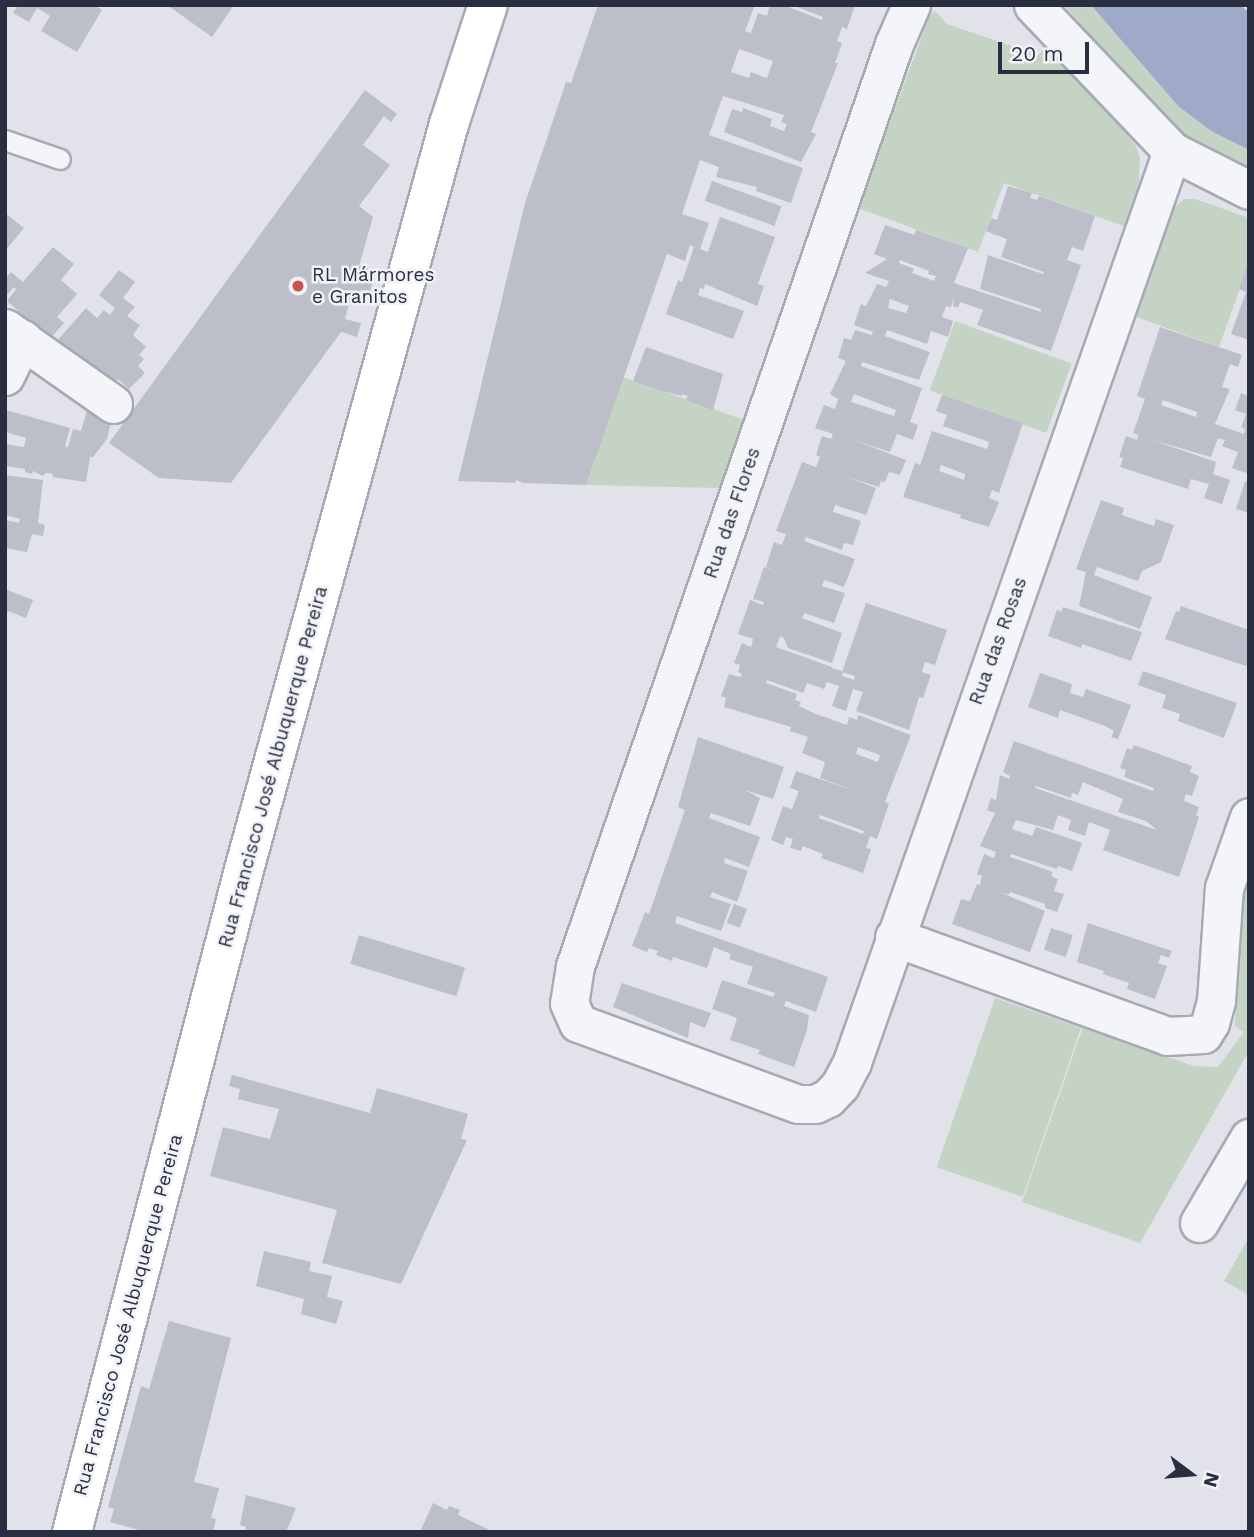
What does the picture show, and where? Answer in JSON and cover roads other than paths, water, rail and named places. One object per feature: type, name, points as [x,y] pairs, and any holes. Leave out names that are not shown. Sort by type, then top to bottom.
[{"type":"main road","name":"Rua Francisco José Albuquerque Pereira","points":[[72,1532],[245,866],[449,124],[488,5]]},
{"type":"street","name":"Rua das Flores","points":[[798,1104],[578,1023],[569,1003],[573,973],[894,44],[911,5]]},
{"type":"street","points":[[1032,5],[1172,151],[1249,190]]},
{"type":"street","name":"Rua das Rosas","points":[[798,1104],[815,1104],[828,1098],[840,1085],[852,1062],[1172,151]]},
{"type":"street","points":[[5,376],[14,334],[113,404]]},
{"type":"street","points":[[894,937],[1167,1035],[1203,1034],[1210,1023],[1216,1001],[1224,888],[1249,817]]},
{"type":"street","points":[[1199,1223],[1249,1138]]},
{"type":"lane","points":[[5,140],[60,159]]},
{"type":"water","points":[[1091,5],[1240,5],[1249,12],[1249,150],[1211,131],[1178,106]]},
{"type":"place","name":"RL Mármores e Granitos","points":[[298,286]]}]
